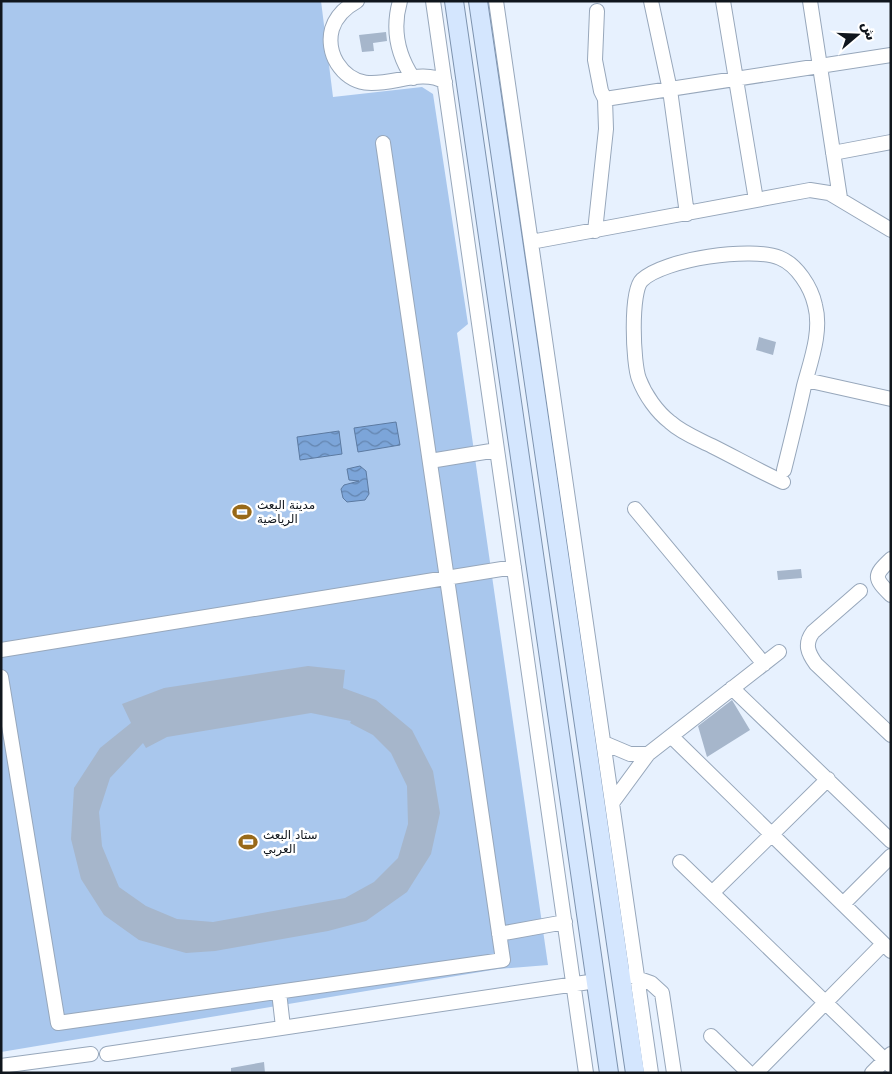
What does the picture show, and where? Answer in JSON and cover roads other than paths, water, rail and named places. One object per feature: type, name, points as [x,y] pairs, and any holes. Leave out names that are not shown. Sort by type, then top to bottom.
[{"type":"main road","points":[[454,1],[609,1073]]},
{"type":"main road","points":[[478,1],[630,979],[635,1073]]},
{"type":"main road","points":[[596,981],[606,987],[630,979]]},
{"type":"street","points":[[358,1],[342,12],[332,30],[331,41],[336,62],[343,70],[361,82],[382,83],[431,76],[445,82]]},
{"type":"street","points":[[400,1],[396,24],[397,42],[401,58],[413,78]]},
{"type":"street","points":[[434,1],[586,1073]]},
{"type":"street","points":[[496,1],[604,743],[630,979],[651,1073]]},
{"type":"street","points":[[652,1],[670,90],[687,214]]},
{"type":"street","points":[[723,1],[756,200]]},
{"type":"street","points":[[810,1],[840,198]]},
{"type":"street","points":[[595,231],[606,129],[605,99],[601,92],[595,60],[597,11]]},
{"type":"street","points":[[605,99],[891,55]]},
{"type":"street","points":[[833,153],[891,142]]},
{"type":"street","points":[[1,677],[58,1023],[503,960],[383,143]]},
{"type":"street","points":[[530,242],[810,190],[830,193],[891,230]]},
{"type":"street","points":[[746,252],[771,254],[781,258],[795,268],[804,281],[812,295],[817,312],[817,334],[806,380],[784,476],[679,430],[664,417],[650,399],[639,378],[636,362],[635,304],[639,283],[648,275],[664,268],[717,255],[746,252]]},
{"type":"street","points":[[806,380],[891,399]]},
{"type":"street","points":[[430,461],[497,450]]},
{"type":"street","points":[[635,509],[764,664]]},
{"type":"street","points":[[891,559],[877,574],[879,584],[891,596]]},
{"type":"street","points":[[1,650],[514,567]]},
{"type":"street","points":[[860,591],[813,632],[808,638],[809,652],[816,664],[889,731]]},
{"type":"street","points":[[612,803],[648,754],[779,652]]},
{"type":"street","points":[[732,688],[889,836]]},
{"type":"street","points":[[672,737],[887,947],[825,1003],[756,1073]]},
{"type":"street","points":[[604,743],[630,754],[648,754]]},
{"type":"street","points":[[712,893],[828,779]]},
{"type":"street","points":[[843,904],[891,856]]},
{"type":"street","points":[[680,862],[825,1003],[889,1060],[872,1073]]},
{"type":"street","points":[[499,934],[565,922]]},
{"type":"street","points":[[630,979],[651,983],[662,993],[674,1073]]},
{"type":"street","points":[[107,1054],[596,981]]},
{"type":"street","points":[[279,992],[283,1027]]},
{"type":"street","points":[[710,1036],[749,1073]]},
{"type":"street","points":[[1,1066],[91,1054]]},
{"type":"water","points":[[396,422],[400,445],[358,452],[354,428]]},
{"type":"water","points":[[339,431],[342,454],[300,460],[297,437]]},
{"type":"water","points":[[360,466],[366,471],[369,494],[365,500],[347,502],[343,498],[341,489],[344,485],[359,481],[349,480],[347,469]]},
{"type":"place","name":"مدينة البعث الرياضية","points":[[242,512]]},
{"type":"place","name":"ستاد البعث العربي","points":[[248,842]]}]
